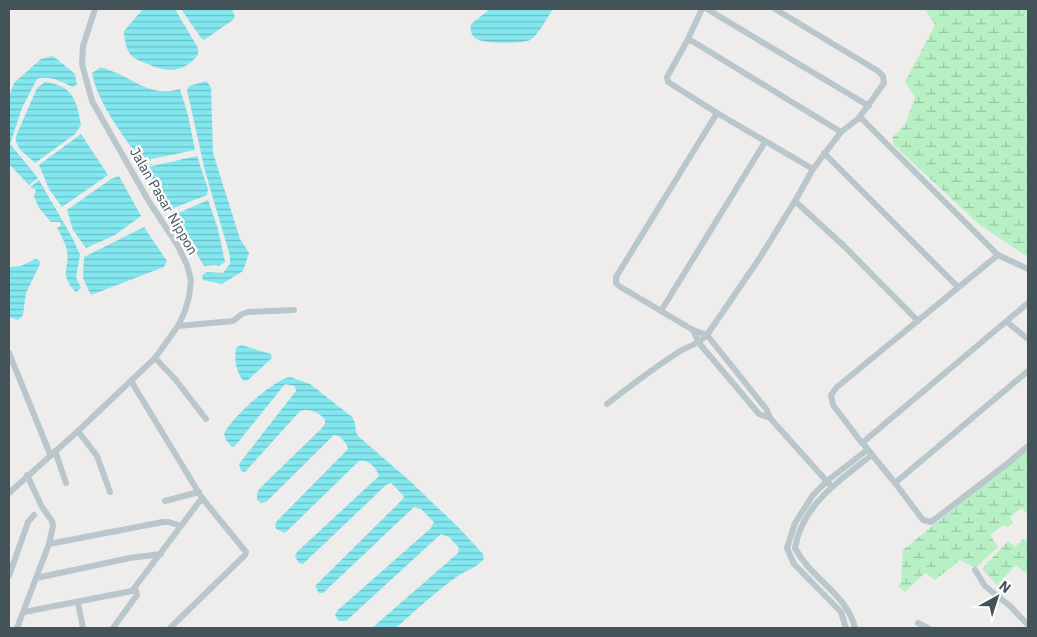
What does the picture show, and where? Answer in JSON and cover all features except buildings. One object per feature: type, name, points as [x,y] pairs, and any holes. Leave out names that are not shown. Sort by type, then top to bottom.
[{"type":"street","points":[[702,9],[667,81],[765,142],[813,169]]},
{"type":"street","points":[[707,9],[869,106]]},
{"type":"street","points":[[607,404],[683,349],[699,343],[707,335],[759,260],[824,153],[841,132],[859,118],[884,83],[883,76],[878,71],[775,9]]},
{"type":"street","name":"Jalan Pasar Nippon","points":[[9,492],[78,431],[155,358],[178,326],[189,297],[191,280],[187,265],[178,246],[148,200],[92,101],[82,64],[83,46],[92,10]]},
{"type":"street","points":[[687,41],[692,41],[841,132]]},
{"type":"street","points":[[717,113],[615,280],[619,286],[693,330],[707,335],[767,410],[770,418],[832,487]]},
{"type":"street","points":[[859,118],[998,255],[1028,270]]},
{"type":"street","points":[[661,311],[765,142]]},
{"type":"street","points":[[824,153],[958,287]]},
{"type":"street","points":[[795,201],[845,247],[918,321]]},
{"type":"street","points":[[998,255],[837,387],[831,395],[833,405],[923,520],[931,522],[1028,446]]},
{"type":"street","points":[[862,443],[1028,303]]},
{"type":"street","points":[[178,326],[229,322],[248,312],[294,310]]},
{"type":"street","points":[[1007,322],[1028,339]]},
{"type":"street","points":[[693,330],[699,343],[760,414],[770,418]]},
{"type":"street","points":[[711,357],[719,350]]},
{"type":"street","points":[[9,353],[66,483]]},
{"type":"street","points":[[155,358],[175,379],[206,419]]},
{"type":"street","points":[[895,483],[1028,371]]},
{"type":"street","points":[[131,381],[201,495],[245,550],[246,554],[170,628]]},
{"type":"street","points":[[78,431],[97,456],[110,492]]},
{"type":"street","points":[[846,628],[838,608],[794,564],[787,548],[795,523],[813,495],[827,481],[867,450]]},
{"type":"street","points":[[855,628],[850,612],[806,566],[795,548],[796,540],[820,498],[872,456]]},
{"type":"street","points":[[17,628],[49,544],[53,524],[42,507],[27,475]]},
{"type":"street","points":[[165,501],[201,495]]},
{"type":"street","points":[[24,612],[78,603],[128,592],[135,588],[181,526],[201,495]]},
{"type":"street","points":[[9,576],[28,522],[34,515]]},
{"type":"street","points":[[49,544],[163,522],[181,526]]},
{"type":"street","points":[[789,538],[796,540]]},
{"type":"street","points":[[36,578],[130,558],[161,554]]},
{"type":"street","points":[[975,570],[985,586],[1010,606],[1028,625]]},
{"type":"street","points":[[113,628],[137,595],[135,588]]},
{"type":"street","points":[[78,603],[83,628]]},
{"type":"street","points":[[842,616],[850,612]]},
{"type":"street","points":[[918,623],[928,628]]},
{"type":"green space","points":[[925,9],[1028,9],[1028,257],[980,225],[894,145],[892,138],[905,125],[915,97],[905,82],[935,25]]},
{"type":"green space","points":[[1028,448],[1028,515],[1022,508],[1010,517],[1013,523],[1008,527],[1003,525],[990,535],[998,547],[975,568],[960,560],[935,580],[925,573],[905,592],[898,586],[901,582],[903,550]]},
{"type":"green space","points":[[1028,538],[1028,575],[1016,565],[997,585],[982,569],[1008,541],[1015,547],[1023,539]]},
{"type":"water","points":[[143,9],[175,9],[198,48],[198,54],[195,58],[187,65],[176,70],[165,70],[132,56],[126,46],[124,31]]},
{"type":"water","points":[[181,9],[232,9],[235,17],[204,40]]},
{"type":"water","points":[[490,9],[553,9],[530,40],[502,43],[479,40],[472,34],[471,24]]},
{"type":"water","points":[[53,56],[75,74],[77,84],[73,87],[51,78],[37,79],[22,108],[10,144],[38,178],[29,185],[9,164],[9,97],[14,83],[41,59]]},
{"type":"water","points":[[101,67],[157,91],[180,89],[188,115],[195,150],[142,161],[105,108],[92,73]]},
{"type":"water","points":[[206,81],[211,87],[213,153],[240,239],[249,253],[243,271],[222,284],[203,280],[202,275],[207,272],[223,273],[230,264],[230,256],[205,171],[187,90],[189,86]]},
{"type":"water","points":[[45,82],[61,86],[72,95],[81,125],[75,134],[35,163],[19,148],[16,136],[37,88]]},
{"type":"water","points":[[81,134],[108,175],[62,207],[49,189],[39,165]]},
{"type":"water","points":[[197,156],[208,189],[207,195],[171,209],[147,171],[148,167]]},
{"type":"water","points":[[119,176],[141,216],[115,235],[86,248],[73,230],[67,210],[111,179]]},
{"type":"water","points":[[39,180],[73,239],[80,255],[76,277],[81,288],[76,292],[66,276],[68,257],[64,241],[57,228],[61,226],[60,222],[51,222],[39,208],[34,197],[36,190],[30,187]]},
{"type":"water","points":[[208,200],[218,229],[225,262],[219,266],[204,266],[175,217],[176,214]]},
{"type":"water","points":[[144,227],[167,261],[164,267],[91,295],[83,278],[84,257]]},
{"type":"water","points":[[35,259],[39,260],[40,264],[26,293],[23,315],[18,320],[9,317],[9,267],[21,266]]},
{"type":"water","points":[[241,345],[271,354],[272,358],[248,380],[244,381],[237,370],[235,357],[236,348]]},
{"type":"water","points":[[290,377],[310,384],[352,417],[358,436],[411,482],[483,554],[484,559],[481,562],[447,584],[396,628],[372,628],[458,553],[459,548],[449,537],[441,534],[346,621],[339,621],[335,615],[338,610],[431,528],[434,522],[421,509],[414,507],[323,593],[319,593],[315,586],[404,496],[391,483],[386,485],[303,564],[299,563],[295,557],[297,552],[379,476],[372,465],[366,461],[359,461],[285,533],[276,529],[275,524],[277,521],[348,449],[339,436],[334,435],[266,502],[261,503],[257,500],[257,493],[260,488],[321,429],[325,424],[325,420],[314,411],[300,411],[245,472],[241,471],[239,464],[296,391],[295,386],[285,384],[235,446],[232,447],[224,434],[243,410],[263,392]]}]
